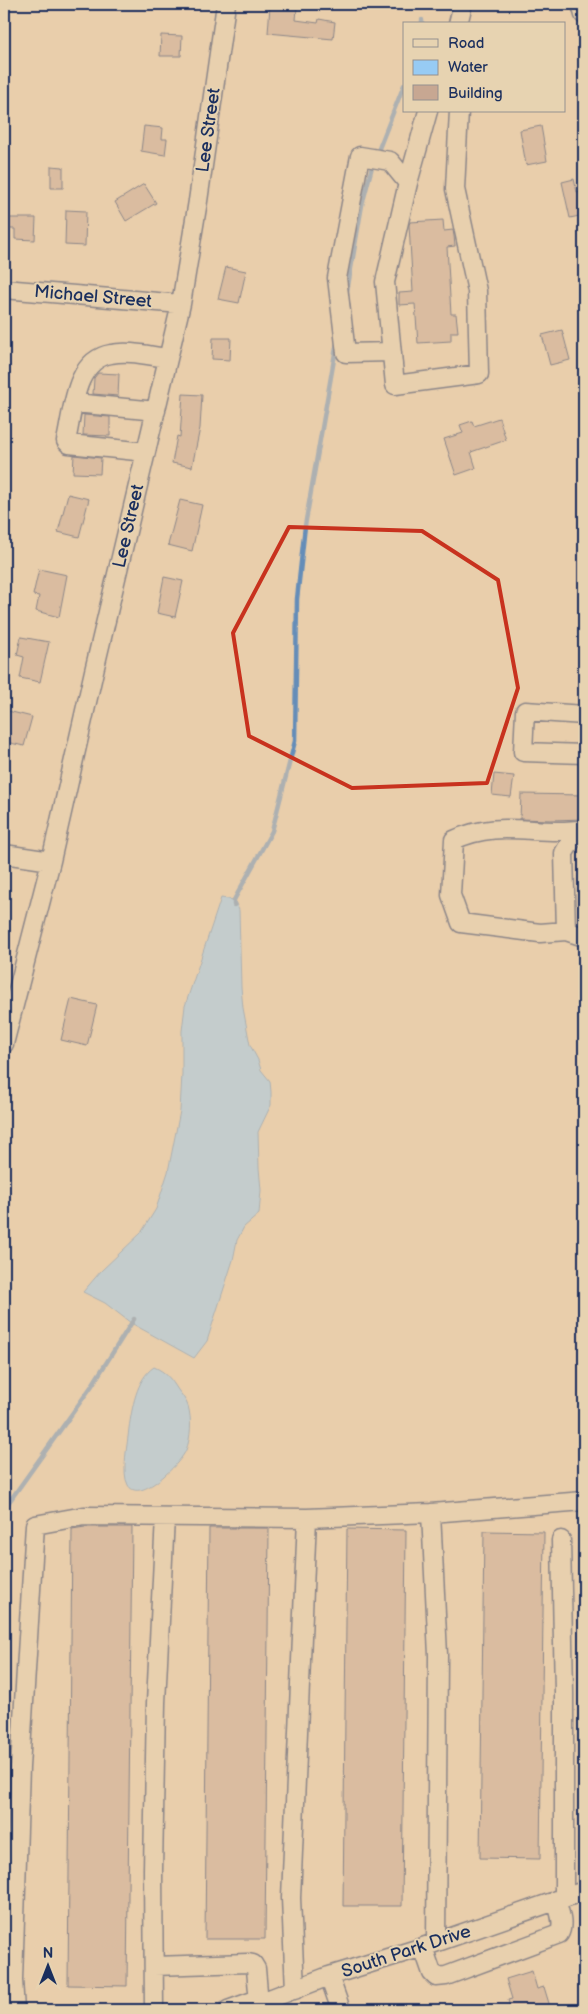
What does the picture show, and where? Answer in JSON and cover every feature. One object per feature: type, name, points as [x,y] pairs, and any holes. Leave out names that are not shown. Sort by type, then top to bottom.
[{"type":"street","name":"Lee Street","points":[[4,1044],[50,861],[181,304],[198,201],[226,4]]},
{"type":"street","points":[[581,4],[584,15]]},
{"type":"street","points":[[428,112],[408,183],[385,282],[395,385],[479,374],[478,291],[454,190],[459,112]]},
{"type":"street","points":[[392,352],[346,353],[337,278],[360,156],[390,162],[408,183]]},
{"type":"street","name":"Michael Street","points":[[4,289],[181,304]]},
{"type":"street","points":[[146,452],[69,444],[66,441],[80,382],[89,365],[98,357],[112,353],[132,353],[168,358]]},
{"type":"street","points":[[75,403],[156,411]]},
{"type":"street","points":[[584,715],[526,711],[523,752],[584,754]]},
{"type":"street","points":[[581,830],[495,828],[470,832],[454,840],[451,894],[461,923],[540,933],[566,931],[584,937]]},
{"type":"street","points":[[566,931],[564,853],[581,830]]},
{"type":"street","points":[[4,854],[50,861]]},
{"type":"street","points":[[15,2010],[8,1956],[36,1525],[84,1516],[307,1518],[431,1513],[584,1501]]},
{"type":"street","points":[[431,1513],[438,1656],[430,1944],[432,1973],[436,1977],[446,1976],[559,1934],[562,1929],[560,1899],[561,1540]]},
{"type":"street","points":[[154,2010],[155,1713],[165,1517]]},
{"type":"street","points":[[294,1990],[291,1898],[307,1518]]},
{"type":"street","name":"South Park Drive","points":[[228,2010],[256,2005],[329,1976],[430,1944],[584,1891]]},
{"type":"street","points":[[154,1966],[254,1964],[256,1969],[256,2005]]},
{"type":"street","points":[[329,1976],[341,2010]]},
{"type":"highlighted area","points":[[289,527],[422,531],[498,580],[518,688],[487,783],[352,788],[249,736],[233,633]]},
{"type":"water","points":[[221,898],[234,900],[239,910],[243,1008],[250,1045],[261,1070],[270,1081],[271,1105],[258,1132],[261,1190],[259,1214],[244,1227],[237,1240],[233,1260],[207,1341],[194,1358],[131,1323],[105,1303],[83,1292],[101,1271],[141,1233],[156,1209],[168,1172],[180,1111],[182,1031],[185,1006]]},
{"type":"water","points":[[154,1367],[168,1376],[187,1404],[190,1422],[189,1440],[183,1456],[168,1472],[150,1486],[141,1490],[133,1490],[128,1485],[125,1473],[130,1420],[139,1387],[148,1372]]},
{"type":"building","points":[[270,6],[297,8],[296,20],[318,23],[319,19],[335,22],[333,39],[268,33]]},
{"type":"building","points":[[161,35],[182,36],[181,56],[160,56]]},
{"type":"building","points":[[144,126],[163,128],[162,139],[167,139],[165,155],[141,151]]},
{"type":"building","points":[[541,126],[547,161],[526,165],[520,130]]},
{"type":"building","points":[[51,166],[63,167],[63,188],[51,188]]},
{"type":"building","points":[[574,179],[577,192],[583,191],[584,215],[570,218],[562,182]]},
{"type":"building","points":[[144,184],[156,203],[126,221],[115,202]]},
{"type":"building","points":[[66,210],[86,211],[85,246],[65,245]]},
{"type":"building","points":[[4,218],[36,218],[35,240],[15,239],[15,229],[4,229]]},
{"type":"building","points":[[443,220],[444,231],[453,230],[454,236],[455,246],[447,247],[451,314],[456,314],[458,332],[451,332],[451,341],[418,343],[415,304],[399,305],[399,293],[413,292],[409,225],[410,222]]},
{"type":"building","points":[[226,267],[246,271],[239,303],[218,299]]},
{"type":"building","points":[[562,330],[570,360],[550,365],[542,335]]},
{"type":"building","points":[[213,338],[231,338],[230,360],[212,359]]},
{"type":"building","points":[[98,373],[119,374],[118,396],[93,394],[94,378]]},
{"type":"building","points":[[183,394],[202,395],[200,428],[192,467],[172,463],[177,436],[180,437]]},
{"type":"building","points":[[84,415],[110,417],[110,436],[83,435]]},
{"type":"building","points":[[499,418],[506,440],[471,452],[476,468],[456,475],[444,439],[463,433],[460,425],[472,421],[474,426]]},
{"type":"building","points":[[74,455],[101,458],[100,474],[73,473]]},
{"type":"building","points":[[68,494],[89,499],[79,537],[58,532]]},
{"type":"building","points":[[180,500],[202,505],[192,551],[168,545]]},
{"type":"building","points":[[39,569],[67,575],[59,617],[36,611],[39,596],[33,595]]},
{"type":"building","points":[[164,577],[183,581],[175,617],[157,613]]},
{"type":"building","points":[[21,637],[49,642],[40,682],[20,678],[24,657],[17,655]]},
{"type":"building","points":[[4,710],[32,717],[24,746],[6,742],[8,734],[4,733]]},
{"type":"building","points":[[494,774],[514,776],[511,797],[492,795]]},
{"type":"building","points":[[521,794],[584,795],[584,819],[520,819]]},
{"type":"building","points":[[71,999],[97,1005],[87,1046],[61,1040]]},
{"type":"building","points":[[85,1527],[132,1527],[127,1986],[68,1985],[72,1529]]},
{"type":"building","points":[[209,1528],[269,1528],[265,1939],[205,1939]]},
{"type":"building","points":[[347,1529],[406,1530],[402,1906],[343,1906]]},
{"type":"building","points":[[484,1531],[544,1532],[540,1859],[480,1858]]},
{"type":"building","points":[[532,1971],[537,1989],[544,1987],[551,2010],[511,2010],[508,2000],[512,1999],[506,1979]]},
{"type":"waterway","points":[[376,156],[403,88]]},
{"type":"waterway","points":[[346,297],[362,205],[373,163]]},
{"type":"waterway","points":[[234,905],[234,900],[272,831],[295,741],[297,599],[305,526],[337,342]]},
{"type":"waterway","points":[[4,1509],[91,1387],[134,1319]]}]
